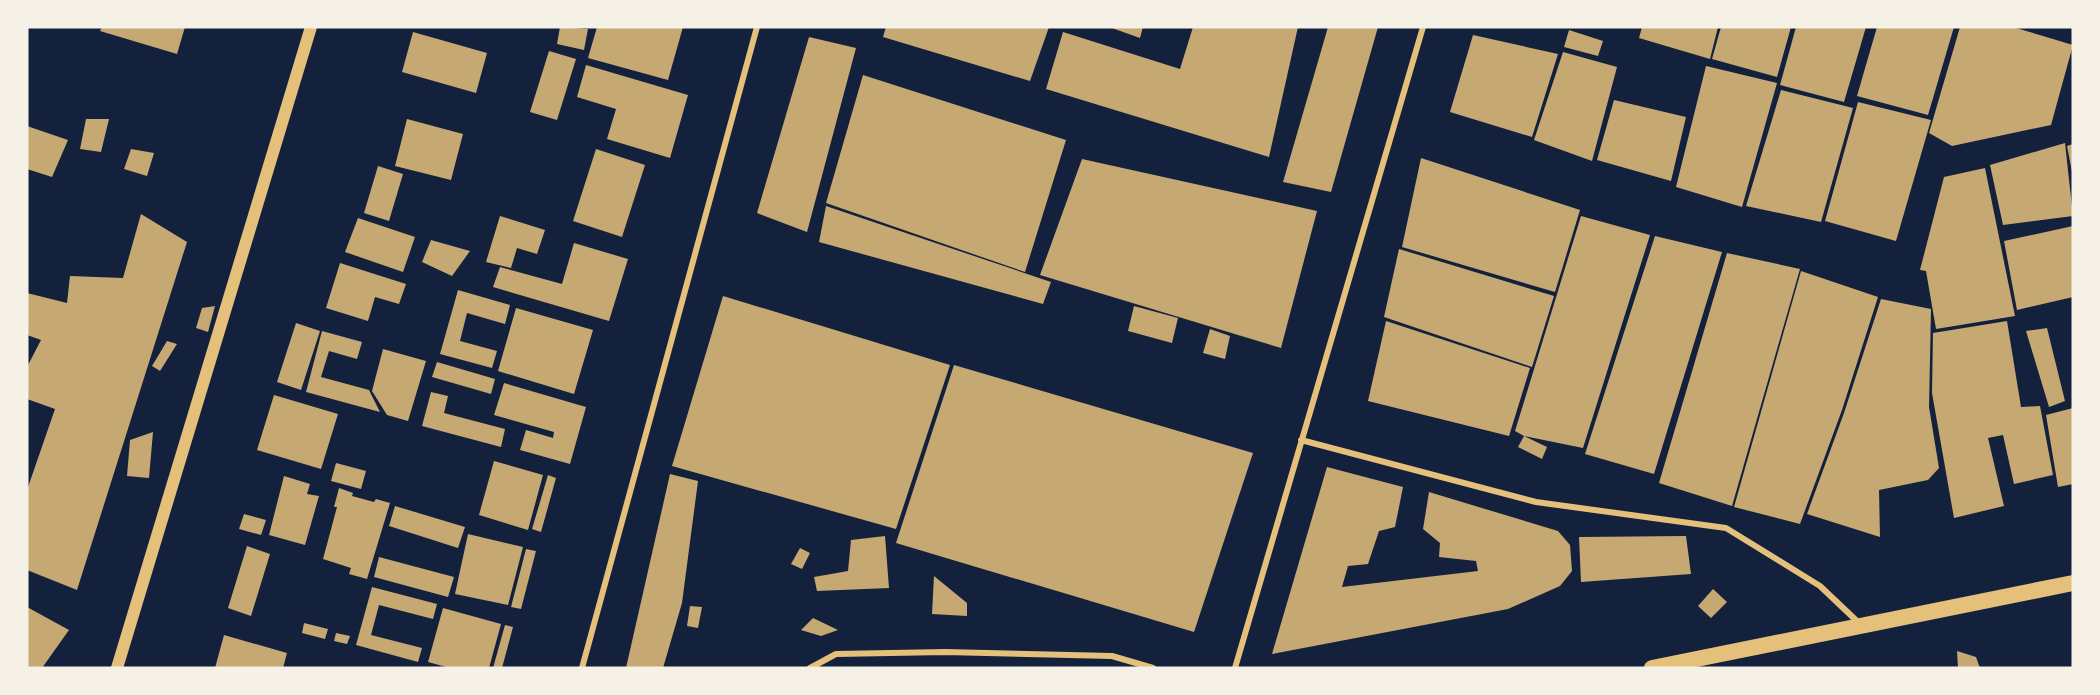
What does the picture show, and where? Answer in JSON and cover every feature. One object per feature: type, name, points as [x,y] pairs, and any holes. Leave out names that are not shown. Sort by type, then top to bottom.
[{"type":"highway","points":[[1652,668],[2073,583]]},
{"type":"main road","points":[[117,668],[311,27]]},
{"type":"street","points":[[582,668],[758,27]]},
{"type":"street","points":[[1235,668],[1424,27]]},
{"type":"street","points":[[1301,440],[1536,502],[1725,528],[1820,586],[1862,626]]},
{"type":"street","points":[[810,668],[836,654],[945,652],[1112,656],[1153,668]]},
{"type":"building","points":[[102,27],[185,27],[177,54],[100,31]]},
{"type":"building","points":[[560,27],[588,29],[584,50],[557,44]]},
{"type":"building","points":[[597,27],[683,27],[668,80],[588,58]]},
{"type":"building","points":[[886,27],[1049,27],[1030,81],[883,37]]},
{"type":"building","points":[[1109,27],[1143,27],[1140,38]]},
{"type":"building","points":[[1193,27],[1298,27],[1269,157],[1046,89],[1063,32],[1180,69]]},
{"type":"building","points":[[1328,27],[1378,27],[1331,192],[1283,182]]},
{"type":"building","points":[[1642,27],[1718,27],[1710,59],[1639,38]]},
{"type":"building","points":[[1721,27],[1791,27],[1777,77],[1712,59]]},
{"type":"building","points":[[1796,27],[1866,27],[1844,102],[1780,85]]},
{"type":"building","points":[[1877,27],[1954,27],[1928,115],[1857,96]]},
{"type":"building","points":[[1960,27],[2013,27],[2073,45],[2051,125],[1952,146],[1929,133]]},
{"type":"building","points":[[1569,30],[1603,41],[1598,56],[1564,47]]},
{"type":"building","points":[[413,32],[487,53],[476,93],[402,72]]},
{"type":"building","points":[[1473,35],[1558,54],[1532,137],[1450,112]]},
{"type":"building","points":[[809,37],[856,48],[807,232],[757,213]]},
{"type":"building","points":[[549,51],[576,59],[557,120],[530,112]]},
{"type":"building","points":[[1563,52],[1617,67],[1592,161],[1534,140]]},
{"type":"building","points":[[586,65],[688,95],[670,158],[607,139],[616,109],[577,97]]},
{"type":"building","points":[[1706,66],[1777,83],[1742,207],[1676,187]]},
{"type":"building","points":[[863,75],[1066,140],[1025,272],[826,203]]},
{"type":"building","points":[[1781,90],[1853,108],[1821,222],[1746,206]]},
{"type":"building","points":[[1614,100],[1686,117],[1671,181],[1597,160]]},
{"type":"building","points":[[1858,102],[1931,120],[1896,241],[1825,221]]},
{"type":"building","points":[[86,119],[109,119],[101,152],[80,149]]},
{"type":"building","points":[[407,119],[463,134],[451,180],[395,166]]},
{"type":"building","points":[[27,126],[68,140],[52,177],[27,169]]},
{"type":"building","points":[[2065,143],[2073,216],[2003,225],[1990,165]]},
{"type":"building","points":[[2073,144],[2073,172],[2072,172],[2067,146]]},
{"type":"building","points":[[131,149],[154,153],[147,176],[124,169]]},
{"type":"building","points":[[596,149],[645,165],[622,237],[573,221]]},
{"type":"building","points":[[1421,158],[1580,210],[1555,292],[1402,247]]},
{"type":"building","points":[[1082,159],[1317,211],[1281,348],[1040,275]]},
{"type":"building","points":[[378,166],[403,174],[389,221],[364,213]]},
{"type":"building","points":[[1985,168],[2015,316],[1936,329],[1926,271],[1920,270],[1944,177]]},
{"type":"building","points":[[826,206],[1051,282],[1043,304],[819,242]]},
{"type":"building","points":[[141,214],[187,242],[77,590],[27,570],[27,490],[55,409],[27,399],[27,367],[41,340],[27,335],[27,293],[67,303],[70,276],[123,278]]},
{"type":"building","points":[[500,216],[545,230],[537,254],[517,248],[511,268],[486,262]]},
{"type":"building","points":[[1581,216],[1650,235],[1583,448],[1524,436],[1515,431]]},
{"type":"building","points":[[358,218],[415,237],[403,272],[345,252]]},
{"type":"building","points":[[2073,226],[2073,297],[2017,310],[2004,241]]},
{"type":"building","points":[[1655,236],[1722,252],[1654,474],[1585,454]]},
{"type":"building","points":[[431,240],[470,251],[452,276],[422,262]]},
{"type":"building","points":[[574,243],[628,259],[609,321],[493,287],[500,267],[562,284]]},
{"type":"building","points":[[1399,249],[1554,296],[1532,367],[1384,317]]},
{"type":"building","points":[[1727,253],[1800,269],[1732,506],[1659,483]]},
{"type":"building","points":[[340,263],[406,284],[399,304],[375,297],[368,321],[326,308]]},
{"type":"building","points":[[1801,271],[1878,297],[1842,410],[1800,524],[1734,507]]},
{"type":"building","points":[[458,290],[510,305],[505,324],[467,313],[460,341],[497,351],[492,368],[440,354]]},
{"type":"building","points":[[723,296],[950,365],[896,529],[672,466]]},
{"type":"building","points":[[1881,299],[1931,309],[1929,407],[1939,468],[1928,480],[1879,490],[1880,537],[1807,514],[1844,413]]},
{"type":"building","points":[[215,306],[208,332],[196,328],[202,308]]},
{"type":"building","points":[[1134,306],[1178,318],[1172,343],[1128,331]]},
{"type":"building","points":[[516,308],[593,330],[574,394],[498,371]]},
{"type":"building","points":[[1386,321],[1530,368],[1509,436],[1368,401]]},
{"type":"building","points":[[2007,321],[2021,407],[2040,406],[2053,475],[2014,484],[2003,435],[1988,438],[2004,506],[1954,518],[1932,393],[1933,333]]},
{"type":"building","points":[[296,323],[320,331],[301,390],[277,382]]},
{"type":"building","points":[[2047,328],[2065,401],[2049,407],[2026,331]]},
{"type":"building","points":[[1210,329],[1230,336],[1225,359],[1203,353]]},
{"type":"building","points":[[322,331],[362,342],[357,359],[329,351],[321,377],[369,390],[380,412],[306,392]]},
{"type":"building","points":[[167,341],[177,344],[160,371],[152,366]]},
{"type":"building","points":[[383,349],[426,361],[408,421],[387,415],[372,391]]},
{"type":"building","points":[[437,362],[495,379],[491,394],[432,377]]},
{"type":"building","points":[[954,365],[1253,453],[1194,632],[896,543]]},
{"type":"building","points":[[504,383],[586,407],[570,464],[520,450],[526,430],[553,438],[554,432],[494,415]]},
{"type":"building","points":[[431,392],[448,396],[444,413],[505,429],[501,447],[422,426]]},
{"type":"building","points":[[274,395],[338,414],[321,469],[257,450]]},
{"type":"building","points":[[2073,408],[2073,484],[2058,487],[2046,415]]},
{"type":"building","points":[[153,432],[149,478],[127,476],[130,440]]},
{"type":"building","points":[[1524,436],[1547,447],[1542,459],[1518,447]]},
{"type":"building","points":[[494,461],[543,475],[528,530],[479,515]]},
{"type":"building","points":[[336,463],[366,471],[361,489],[331,481]]},
{"type":"building","points":[[1327,467],[1403,487],[1395,527],[1379,531],[1368,564],[1348,566],[1342,587],[1478,571],[1476,561],[1439,557],[1440,543],[1423,529],[1429,492],[1558,531],[1570,545],[1572,571],[1560,586],[1508,609],[1272,654]]},
{"type":"building","points":[[670,474],[698,481],[682,603],[663,668],[626,668]]},
{"type":"building","points":[[548,475],[556,478],[541,532],[532,529]]},
{"type":"building","points":[[284,476],[310,484],[307,494],[319,496],[305,545],[269,535]]},
{"type":"building","points":[[339,488],[353,493],[352,496],[374,502],[376,499],[390,503],[367,579],[349,574],[351,568],[323,559],[337,507],[334,507]]},
{"type":"building","points":[[395,506],[465,527],[458,548],[389,526]]},
{"type":"building","points":[[244,514],[266,520],[261,535],[239,529]]},
{"type":"building","points":[[468,534],[523,547],[508,605],[455,594]]},
{"type":"building","points":[[885,536],[889,588],[817,591],[814,577],[848,571],[851,540]]},
{"type":"building","points":[[1686,536],[1691,574],[1581,582],[1579,537]]},
{"type":"building","points":[[247,546],[270,554],[251,616],[228,608]]},
{"type":"building","points":[[800,548],[810,553],[802,569],[791,564]]},
{"type":"building","points":[[526,549],[536,551],[521,609],[511,607]]},
{"type":"building","points":[[379,557],[454,577],[448,597],[374,577]]},
{"type":"building","points":[[934,576],[967,603],[967,616],[932,614]]},
{"type":"building","points":[[372,587],[437,604],[433,619],[379,605],[371,635],[422,648],[418,662],[356,645]]},
{"type":"building","points":[[1713,589],[1727,602],[1711,618],[1698,606]]},
{"type":"building","points":[[690,606],[702,607],[698,628],[687,626]]},
{"type":"building","points":[[27,607],[69,630],[42,668],[27,668]]},
{"type":"building","points":[[443,608],[501,624],[489,668],[450,668],[428,662]]},
{"type":"building","points":[[813,618],[838,630],[821,636],[801,630]]},
{"type":"building","points":[[304,623],[328,629],[325,639],[302,633]]},
{"type":"building","points":[[505,625],[513,627],[502,668],[493,668]]},
{"type":"building","points":[[336,633],[350,636],[347,644],[334,641]]},
{"type":"building","points":[[224,635],[287,653],[283,668],[215,668]]},
{"type":"building","points":[[1957,651],[1976,657],[1980,668],[1958,668]]}]
